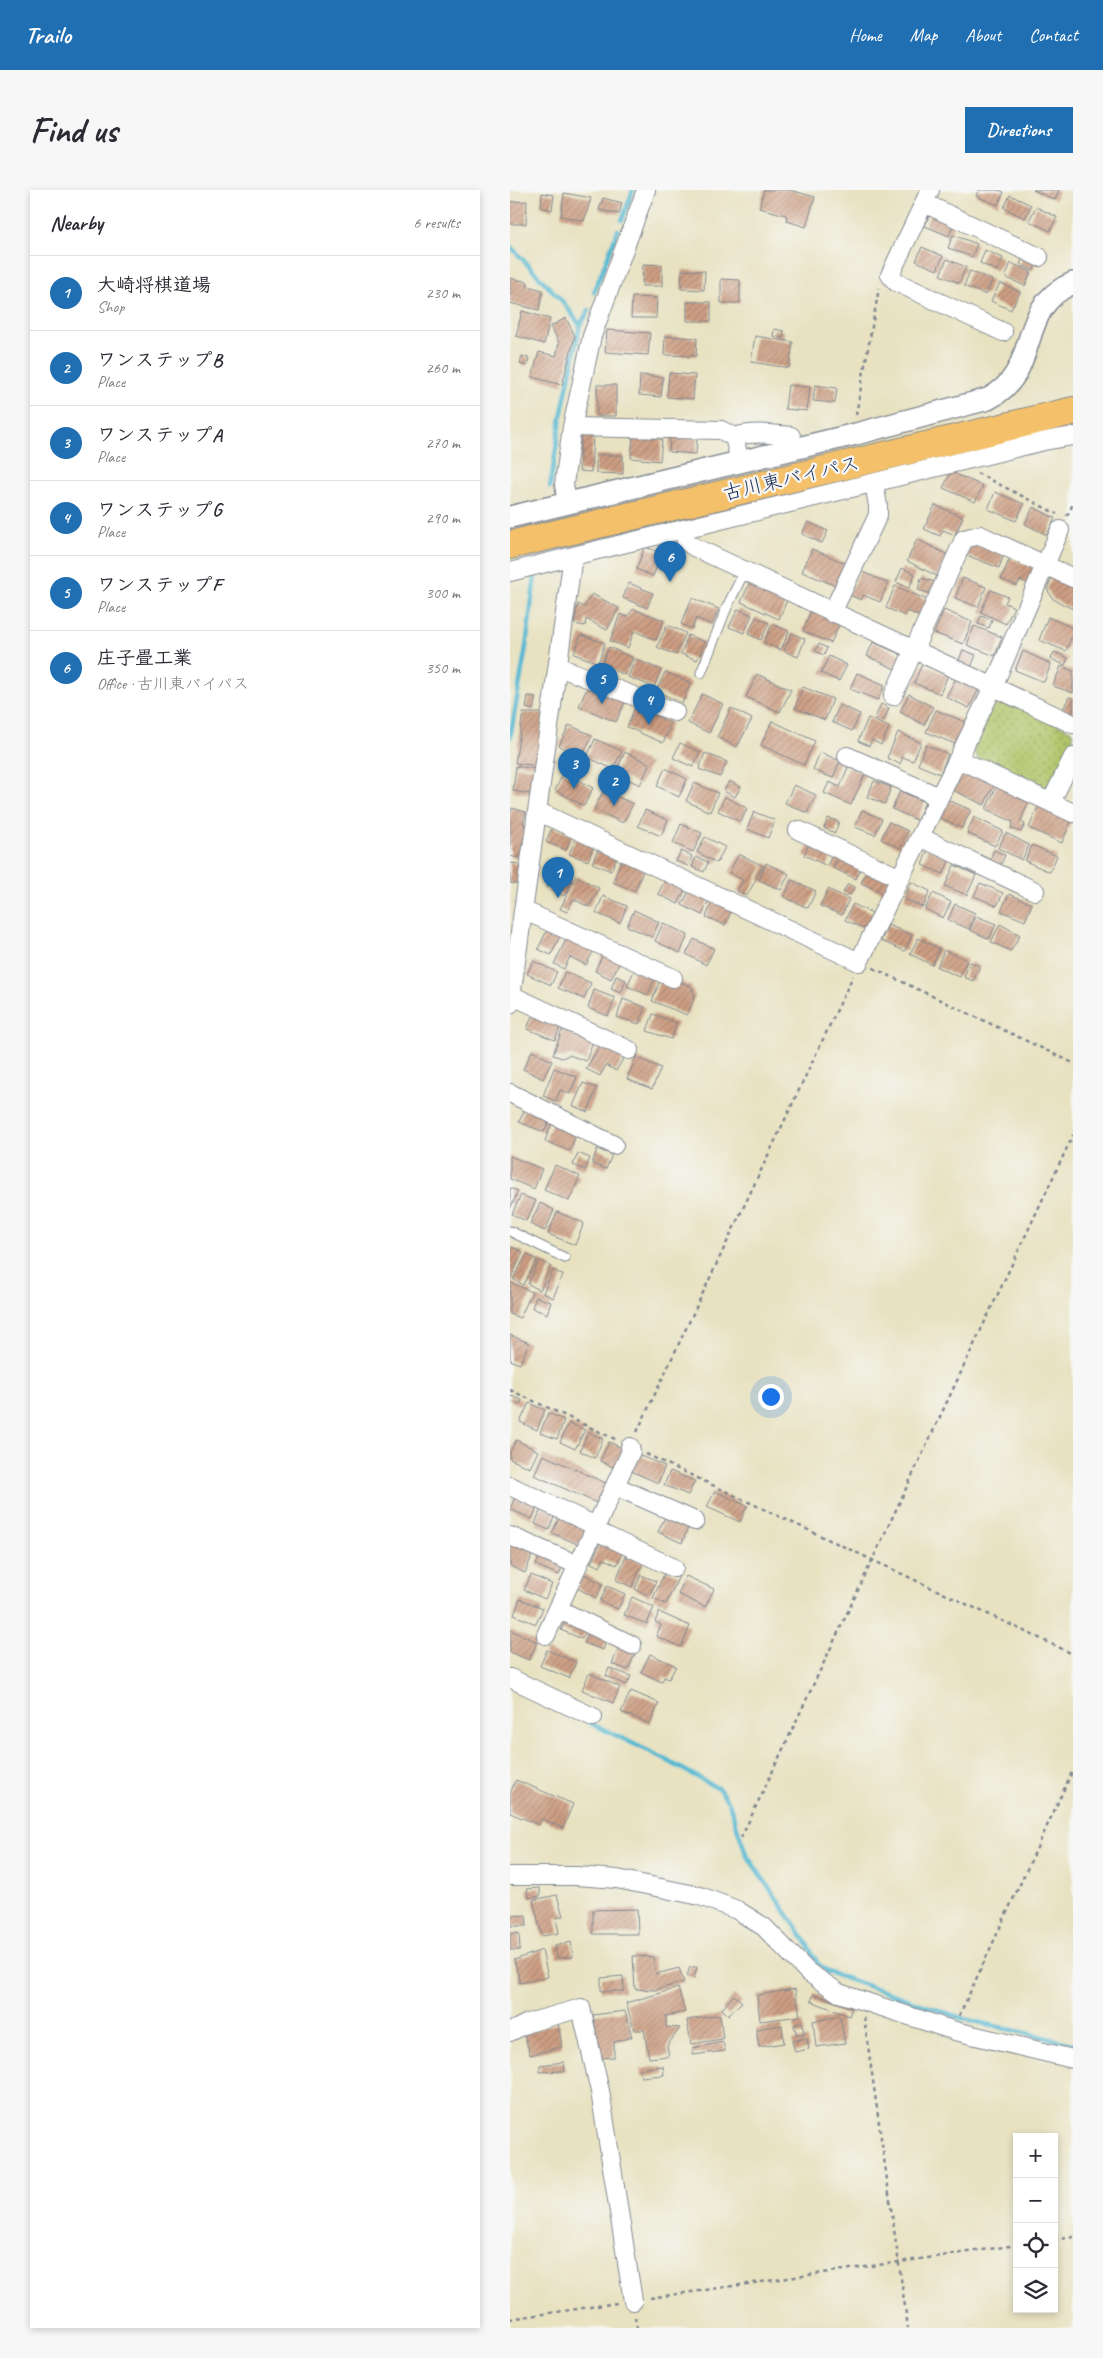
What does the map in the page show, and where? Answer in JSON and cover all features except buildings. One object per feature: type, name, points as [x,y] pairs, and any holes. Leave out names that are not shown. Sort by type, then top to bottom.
[{"type":"highway","name":"古川東バイパス","points":[[510,545],[1073,411]]},
{"type":"street","points":[[567,504],[564,484],[572,427],[597,321],[646,190]]},
{"type":"street","points":[[1003,332],[896,282],[890,275],[927,196],[1040,257]]},
{"type":"street","points":[[510,517],[974,404],[1005,388],[1020,369],[1031,329],[1040,310],[1058,291],[1073,282]]},
{"type":"street","points":[[572,427],[722,430],[734,437],[758,433],[791,436]]},
{"type":"street","points":[[510,572],[971,458],[1073,436]]},
{"type":"street","points":[[734,437],[740,462]]},
{"type":"street","points":[[832,613],[878,515],[878,500],[874,483]]},
{"type":"street","points":[[537,811],[860,962],[993,687],[1045,565],[1059,522]]},
{"type":"street","points":[[682,529],[686,540],[694,547],[744,572],[1073,724]]},
{"type":"street","points":[[893,696],[964,539],[980,535],[1073,578]]},
{"type":"street","points":[[573,556],[511,1000],[629,1050]]},
{"type":"street","points":[[558,667],[674,712]]},
{"type":"street","points":[[847,756],[939,797]]},
{"type":"street","points":[[1052,802],[1073,757]]},
{"type":"street","points":[[958,759],[1073,812]]},
{"type":"street","points":[[798,830],[900,878]]},
{"type":"street","points":[[920,837],[1035,891]]},
{"type":"street","points":[[523,910],[673,978]]},
{"type":"street","points":[[510,1093],[614,1145]]},
{"type":"street","points":[[546,1634],[631,1451],[630,1446]]},
{"type":"street","points":[[510,1486],[674,1568]]},
{"type":"street","points":[[615,1486],[694,1521]]},
{"type":"street","points":[[510,1536],[578,1565]]},
{"type":"street","points":[[558,1609],[632,1645]]},
{"type":"street","points":[[510,1678],[593,1717]]},
{"type":"street","points":[[510,1876],[576,1876],[618,1879],[700,1896],[737,1910],[764,1927],[808,1972],[824,1984],[862,2001],[955,2031],[1073,2059]]},
{"type":"street","points":[[510,2032],[528,2023],[581,2008],[600,2091],[633,2301]]},
{"type":"lane","points":[[701,673],[726,607],[744,572]]},
{"type":"lane","points":[[510,1231],[565,1258]]},
{"type":"path","points":[[856,434],[858,405],[872,318],[881,279],[890,275]]},
{"type":"path","points":[[971,458],[975,472],[980,476],[1059,522]]},
{"type":"path","points":[[630,1446],[860,962],[1073,1063]]},
{"type":"path","points":[[741,1838],[1073,1134]]},
{"type":"path","points":[[510,1390],[1073,1654]]},
{"type":"path","points":[[960,2014],[1073,1770]]},
{"type":"path","points":[[862,2001],[908,2328]]},
{"type":"path","points":[[1058,2239],[1073,2237]]},
{"type":"path","points":[[510,2319],[1013,2246]]},
{"type":"green space","points":[[1004,698],[1073,732],[1073,740],[1054,785],[1044,790],[978,758],[972,746],[992,702]]},
{"type":"waterway","points":[[622,220],[633,190]]},
{"type":"waterway","points":[[594,292],[618,230]]},
{"type":"waterway","points":[[510,246],[563,302],[580,325],[561,417],[550,487]]},
{"type":"waterway","points":[[580,325],[589,310]]},
{"type":"waterway","points":[[510,738],[526,647],[535,575]]},
{"type":"waterway","points":[[590,1723],[657,1755],[719,1789],[729,1803],[746,1854],[805,1940],[818,1964],[828,1972],[964,2019],[1073,2044]]},
{"type":"place","name":"庄子畳工業","points":[[670,582]]},
{"type":"place","name":"ワンステップF","points":[[602,704]]},
{"type":"place","name":"ワンステップG","points":[[649,725]]},
{"type":"place","name":"ワンステップA","points":[[574,789]]},
{"type":"place","name":"ワンステップB","points":[[614,806]]},
{"type":"place","name":"大崎将棋道場","points":[[558,898]]}]
